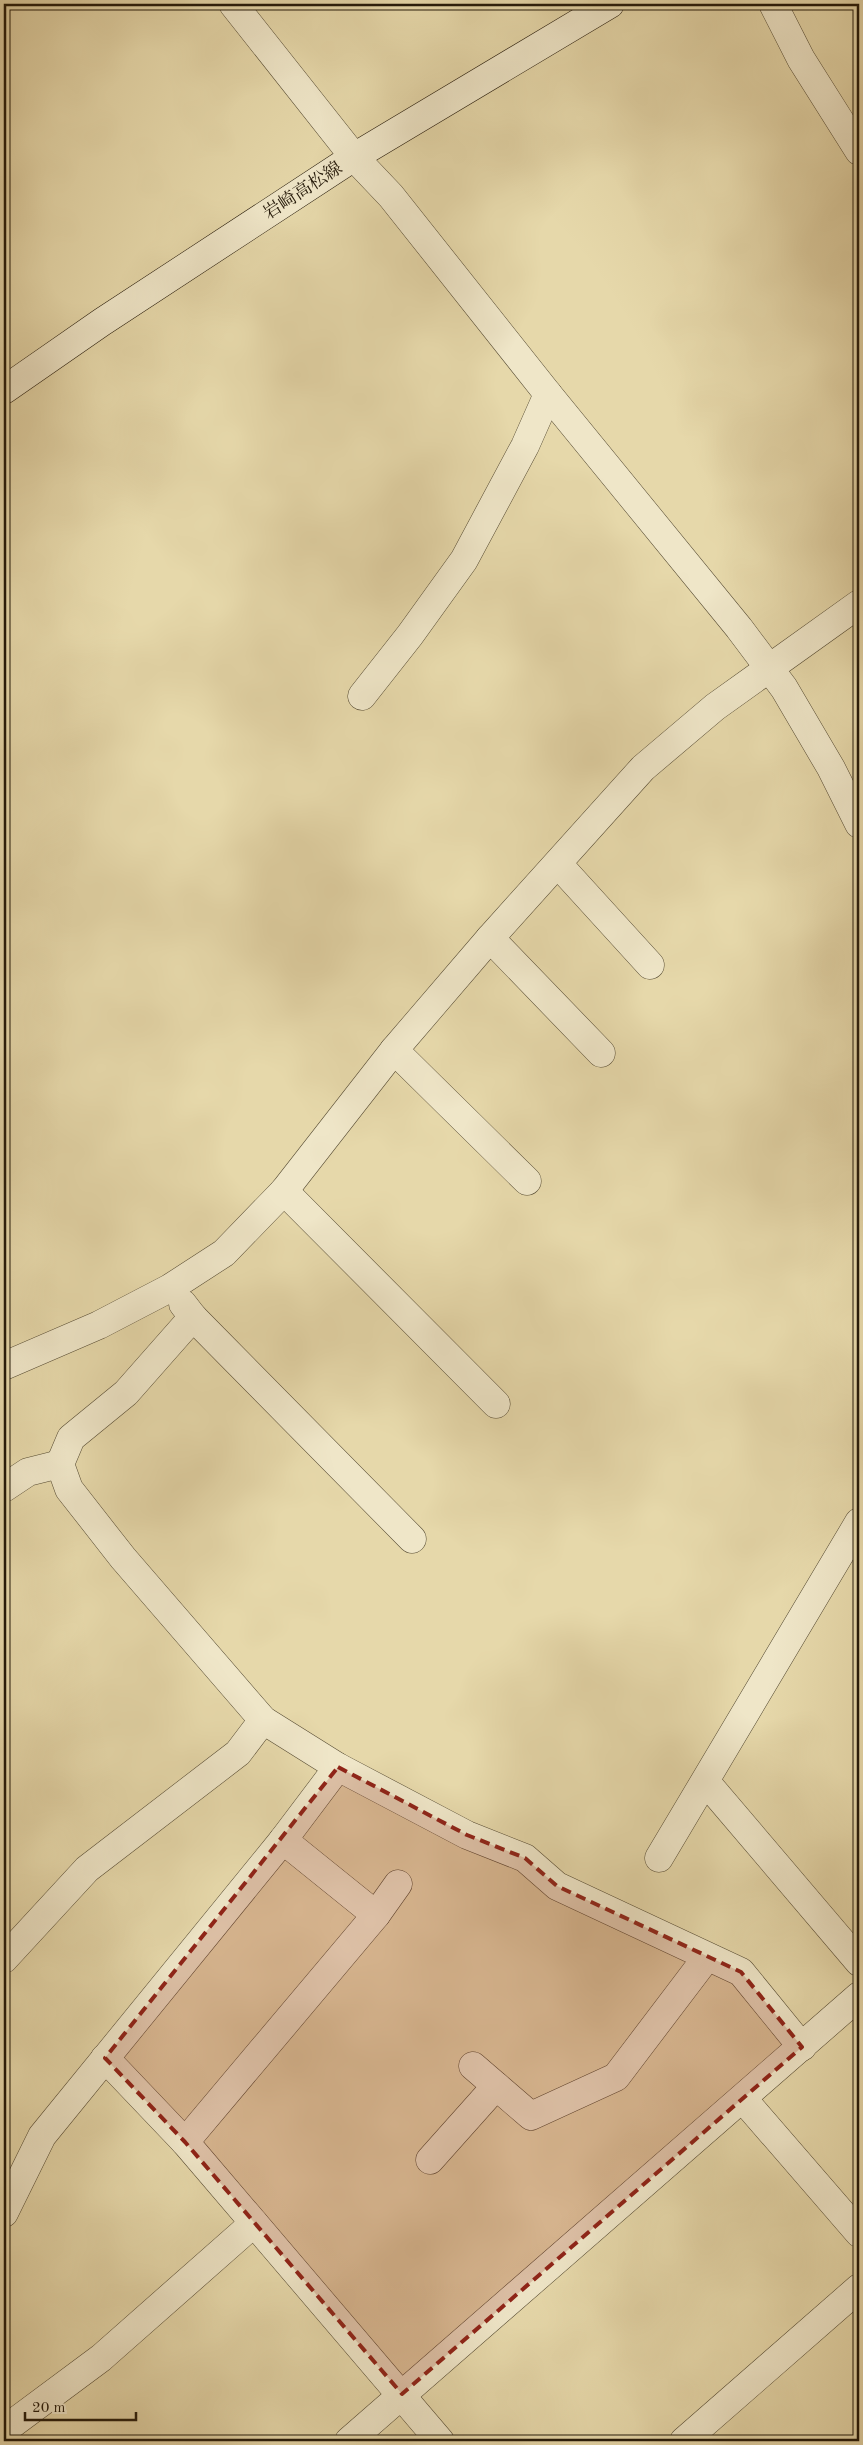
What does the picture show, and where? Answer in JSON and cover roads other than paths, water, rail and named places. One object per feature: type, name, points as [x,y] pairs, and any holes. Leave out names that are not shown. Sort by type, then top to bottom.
[{"type":"street","points":[[233,4],[354,157],[391,196],[548,394],[739,628],[784,688],[831,768],[859,824]]},
{"type":"street","name":"岩崎高松線","points":[[4,390],[102,322],[354,157],[610,4]]},
{"type":"street","points":[[773,4],[801,59],[859,151]]},
{"type":"street","points":[[362,696],[410,635],[464,560],[525,446],[548,394]]},
{"type":"street","points":[[4,1366],[98,1325],[170,1288],[224,1253],[284,1190],[394,1050],[490,938],[643,768],[715,707],[859,604]]},
{"type":"street","points":[[558,864],[650,965]]},
{"type":"street","points":[[490,938],[601,1053]]},
{"type":"street","points":[[394,1050],[527,1181]]},
{"type":"street","points":[[284,1190],[496,1404]]},
{"type":"street","points":[[170,1288],[193,1317],[412,1539]]},
{"type":"street","points":[[193,1317],[126,1392],[71,1438],[60,1464],[69,1489],[123,1558],[263,1720],[338,1767],[466,1835],[525,1858],[557,1886],[741,1972],[802,2047]]},
{"type":"street","points":[[4,1488],[28,1472],[60,1464]]},
{"type":"street","points":[[658,1858],[706,1782],[859,1522]]},
{"type":"street","points":[[4,1959],[87,1869],[238,1752],[263,1720]]},
{"type":"street","points":[[4,2213],[42,2136],[283,1840],[338,1767]]},
{"type":"street","points":[[706,1782],[857,1953]]},
{"type":"street","points":[[283,1840],[376,1915]]},
{"type":"street","points":[[185,2142],[376,1915],[398,1884]]},
{"type":"street","points":[[473,2066],[531,2116],[616,2077],[707,1956]]},
{"type":"street","points":[[349,2441],[859,1996]]},
{"type":"street","points":[[105,2058],[185,2142],[402,2394],[440,2441]]},
{"type":"street","points":[[430,2160],[496,2086]]},
{"type":"street","points":[[743,2099],[859,2233]]},
{"type":"street","points":[[4,2430],[101,2358],[254,2224]]},
{"type":"street","points":[[684,2441],[859,2288]]}]
